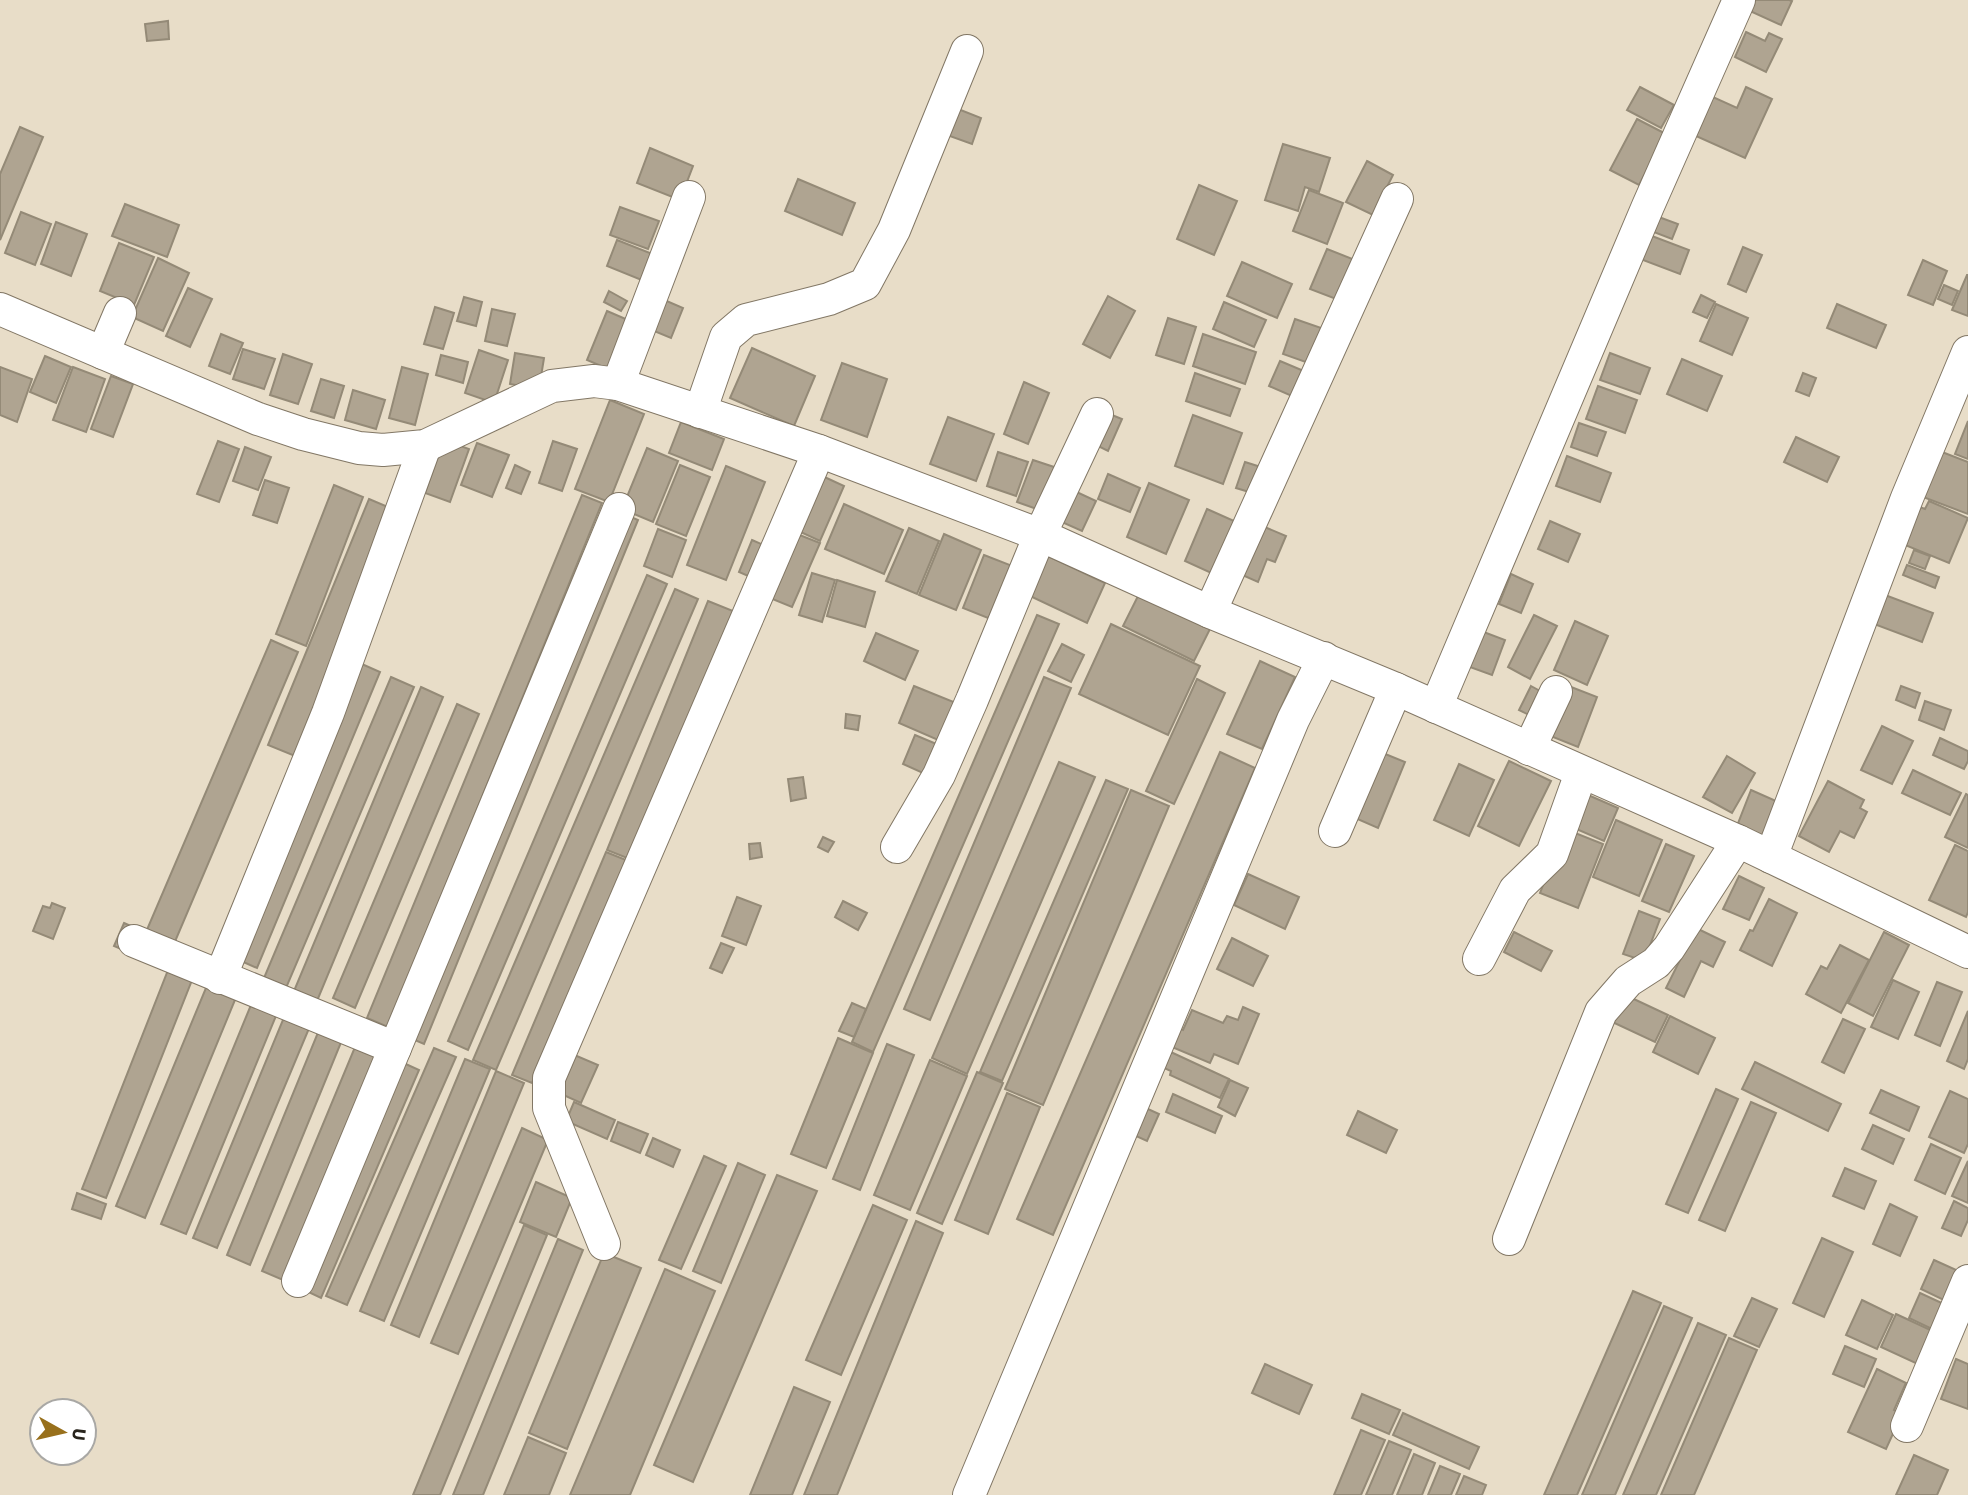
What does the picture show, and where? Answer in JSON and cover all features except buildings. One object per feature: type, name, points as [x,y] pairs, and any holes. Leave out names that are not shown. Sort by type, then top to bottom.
[{"type":"street","points":[[1436,707],[1648,206],[1739,0]]},
{"type":"street","points":[[700,412],[726,337],[746,320],[829,299],[865,284],[894,230],[967,51]]},
{"type":"street","points":[[618,384],[689,197]]},
{"type":"street","points":[[1210,612],[1397,199]]},
{"type":"street","points":[[0,309],[258,419],[303,435],[359,448],[383,450],[425,446],[552,386],[583,381],[618,384],[819,451],[1040,535],[1210,612],[1396,689],[1738,841],[1967,947]]},
{"type":"street","points":[[103,353],[120,313]]},
{"type":"street","points":[[1771,857],[1907,498],[1968,352]]},
{"type":"street","points":[[897,847],[939,775],[1040,535],[1097,414]]},
{"type":"street","points":[[219,978],[328,713],[425,446]]},
{"type":"street","points":[[604,1244],[549,1108],[549,1077],[819,451]]},
{"type":"street","points":[[298,1281],[619,509]]},
{"type":"street","points":[[970,1495],[1293,720],[1324,658]]},
{"type":"street","points":[[1335,831],[1396,689]]},
{"type":"street","points":[[1529,749],[1556,692]]},
{"type":"street","points":[[1479,959],[1515,890],[1552,855],[1581,773]]},
{"type":"street","points":[[1509,1239],[1606,1005],[1628,981],[1656,963],[1669,948],[1738,841]]},
{"type":"street","points":[[134,942],[395,1048]]},
{"type":"street","points":[[1907,1426],[1968,1281]]}]
